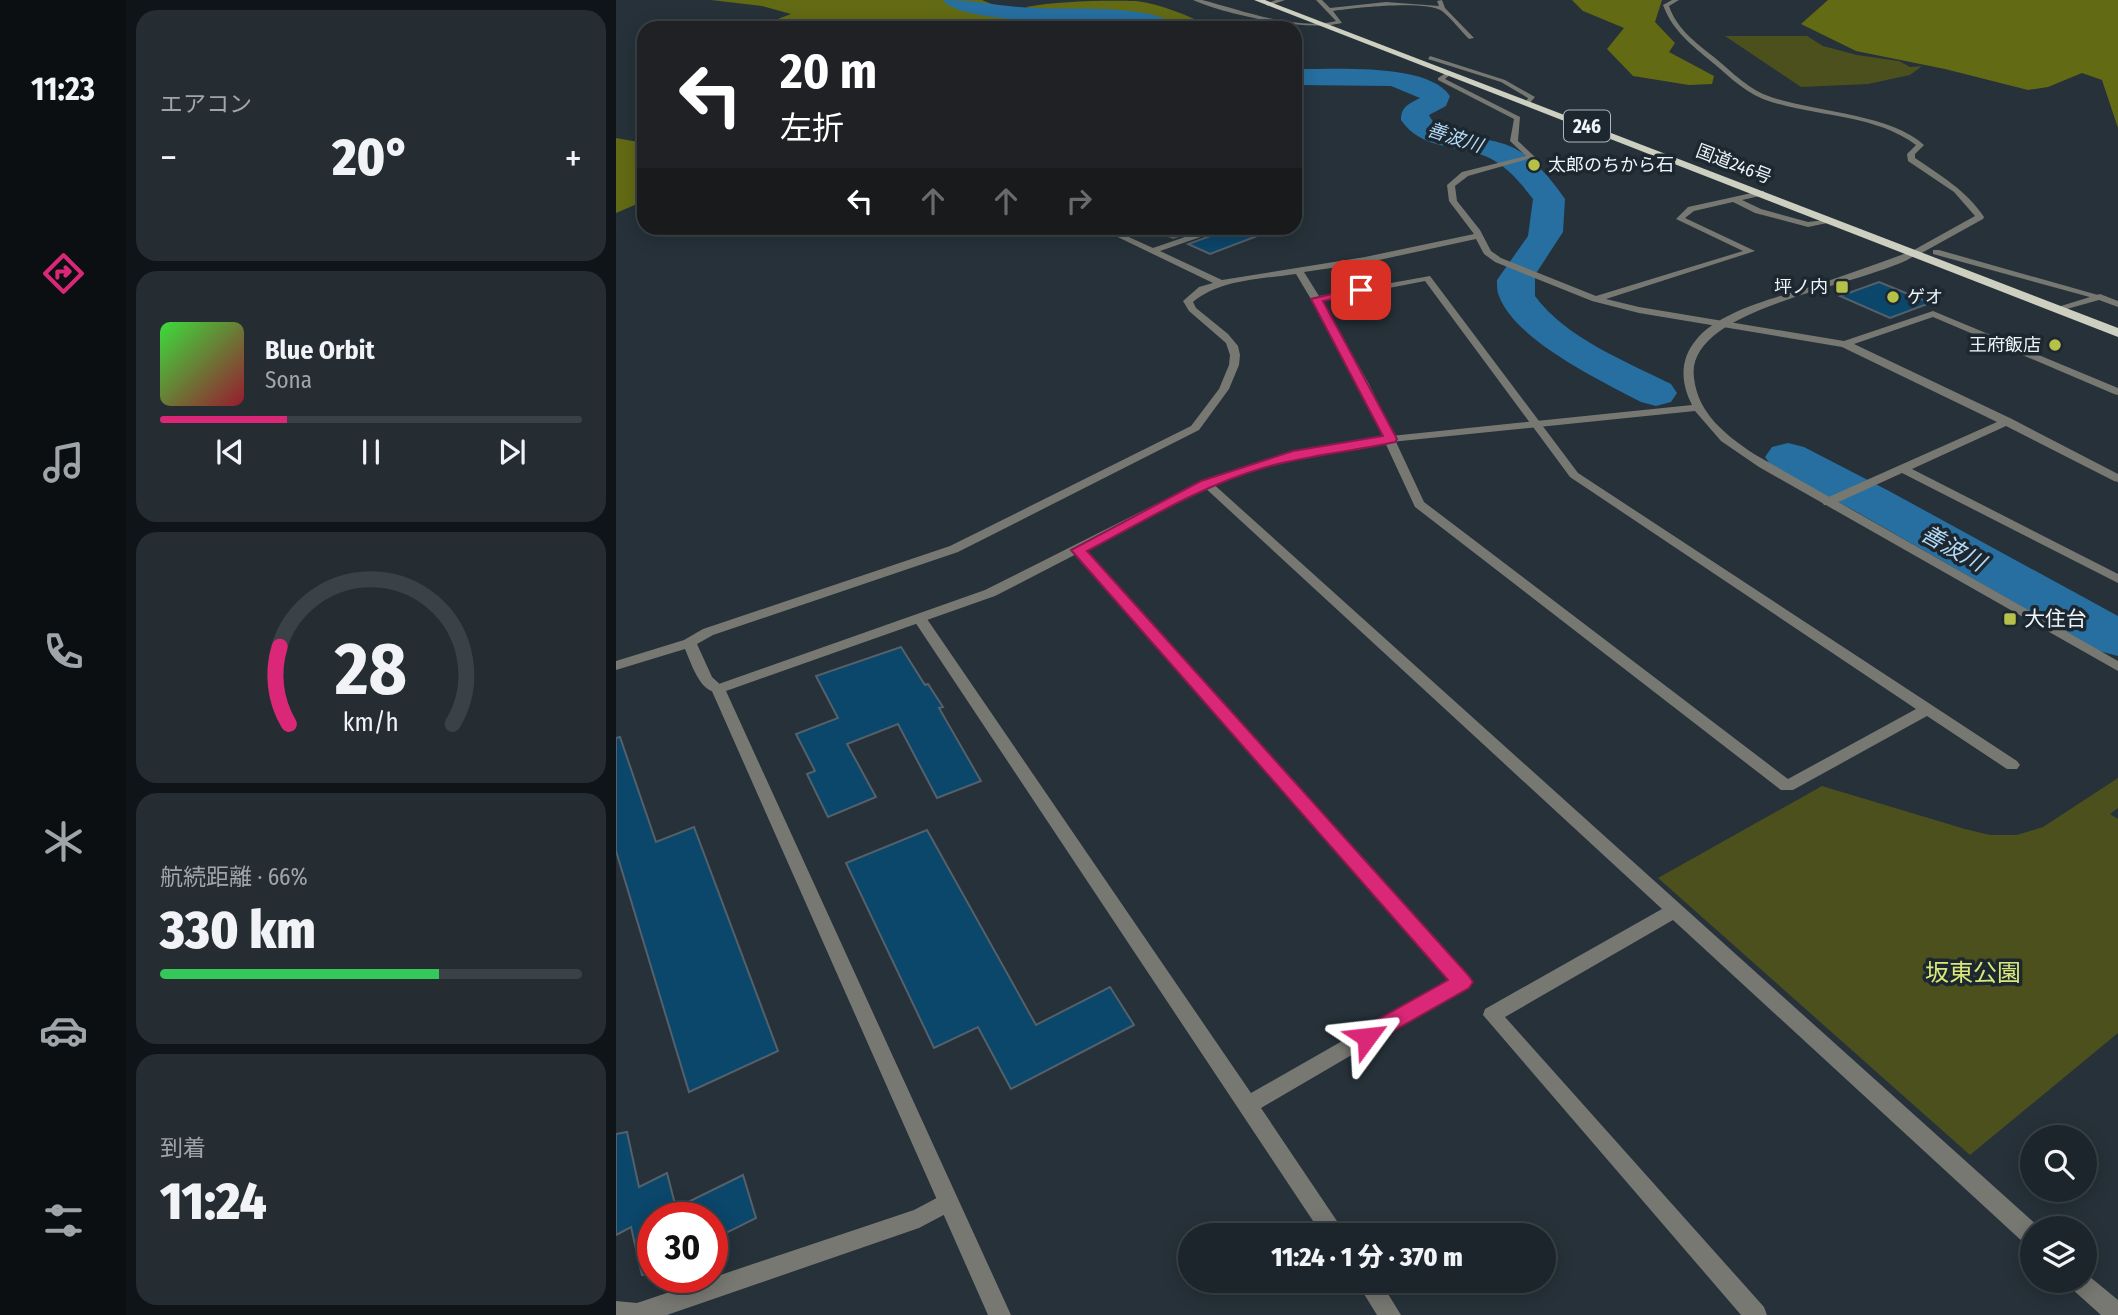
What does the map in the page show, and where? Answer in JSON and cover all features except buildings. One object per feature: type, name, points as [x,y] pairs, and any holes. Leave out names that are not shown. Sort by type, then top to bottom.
[{"type":"highway","name":"国道246号","points":[[1263,2],[2118,333]]},
{"type":"street","points":[[1196,0],[1287,21]]},
{"type":"street","points":[[1263,2],[1282,0]]},
{"type":"street","points":[[1302,24],[1324,26],[1340,22],[1319,0]]},
{"type":"street","points":[[1440,0],[1442,8],[1471,38]]},
{"type":"street","points":[[1676,0],[1666,5],[1670,19],[1681,35],[1752,91],[1783,103],[1893,130],[1916,140],[1920,145],[1911,154],[1911,159],[1956,187],[1972,202],[1980,217],[1915,253],[1741,313],[1723,324],[1703,338],[1690,358],[1689,386],[1698,408],[1714,429],[1739,450],[2118,667]]},
{"type":"street","points":[[1330,10],[1414,3],[1442,8]]},
{"type":"street","points":[[1430,58],[1503,81],[1532,97],[1527,103]]},
{"type":"street","points":[[1448,73],[1440,79],[1518,118],[1514,141],[1531,158],[1465,174],[1451,185],[1453,201],[1476,230],[1487,252],[1514,268],[1595,299],[1844,344],[2008,421],[2118,479]]},
{"type":"street","points":[[1595,299],[1751,251],[1680,219],[1691,209],[1761,193]]},
{"type":"street","points":[[1734,199],[1758,211],[1808,225],[1833,221]]},
{"type":"street","points":[[1118,235],[1221,283]]},
{"type":"street","points":[[1153,251],[1198,235]]},
{"type":"street","points":[[616,666],[689,643],[708,632],[954,549],[1195,428],[1209,412],[1233,373],[1236,356],[1232,345],[1192,309],[1188,301],[1202,289],[1221,283],[1365,260],[1477,236]]},
{"type":"street","points":[[1936,252],[2118,304]]},
{"type":"street","points":[[1297,270],[1317,299],[1391,439],[1419,505],[1787,786],[1927,709]]},
{"type":"street","points":[[1317,299],[1427,278],[1574,475],[2012,765]]},
{"type":"street","points":[[2056,309],[2100,297]]},
{"type":"street","points":[[1844,344],[1933,314],[2118,392]]},
{"type":"street","points":[[718,689],[990,593],[1206,484],[1293,455],[1391,439],[1698,408]]},
{"type":"street","points":[[1828,502],[2008,421]]},
{"type":"street","points":[[1904,469],[2118,579]]},
{"type":"street","points":[[1206,484],[2020,1225]]},
{"type":"street","points":[[1079,550],[1462,982],[1247,1106]]},
{"type":"street","points":[[920,619],[1327,1223]]},
{"type":"street","points":[[689,643],[706,680],[718,689],[1000,1315]]},
{"type":"street","points":[[1675,910],[1492,1015],[1756,1315]]},
{"type":"street","points":[[616,1312],[637,1314],[919,1217],[948,1202]]},
{"type":"street","points":[[1375,1293],[1390,1315]]},
{"type":"street","points":[[2094,1293],[2118,1315]]},
{"type":"green space","points":[[711,0],[982,0],[1020,16],[1037,12],[1026,7],[1039,5],[1081,1],[1136,1],[1175,11],[1199,21],[772,21],[791,14],[762,6]]},
{"type":"green space","points":[[1572,0],[1662,0],[1655,22],[1675,43],[1669,52],[1714,76],[1712,84],[1689,85],[1633,76],[1607,49],[1624,28],[1583,11]]},
{"type":"green space","points":[[1828,0],[2118,0],[2118,128],[2102,80],[2082,73],[2048,87],[2028,90],[1945,69],[1856,51],[1801,24]]},
{"type":"green space","points":[[1725,36],[1807,36],[1823,46],[1857,55],[1899,61],[1910,67],[1922,66],[1910,75],[1868,84],[1801,87]]},
{"type":"green space","points":[[616,138],[637,142],[637,204],[616,213]]},
{"type":"green space","name":"坂東公園","points":[[2118,778],[2118,808],[2110,814],[2118,819],[2118,1033],[1970,1155],[1658,878],[1822,786],[1965,829],[1990,835],[2017,835],[2043,827]]},
{"type":"waterway","name":"善波川","points":[[954,0],[1023,14],[1117,16],[1146,21]]},
{"type":"waterway","name":"善波川","points":[[1302,77],[1391,78],[1410,82],[1437,96],[1437,100],[1415,111],[1415,120],[1423,128],[1442,138],[1494,149],[1518,164],[1549,199],[1546,232],[1542,242],[1517,275],[1517,296],[1529,313],[1547,330],[1570,346],[1656,393]]},
{"type":"waterway","name":"善波川","points":[[1788,457],[2118,639]]},
{"type":"place","name":"太郎のちから石","points":[[1534,165]]},
{"type":"place","name":"坪ノ内","points":[[1842,287]]},
{"type":"place","name":"ゲオ","points":[[1893,297]]},
{"type":"place","name":"王府飯店","points":[[2055,345]]},
{"type":"place","name":"大住台","points":[[2010,619]]},
{"type":"route","points":[[1361,290],[1317,299],[1391,439],[1293,455],[1255,466],[1206,484],[1079,550],[1462,982],[1367,1037]]}]
